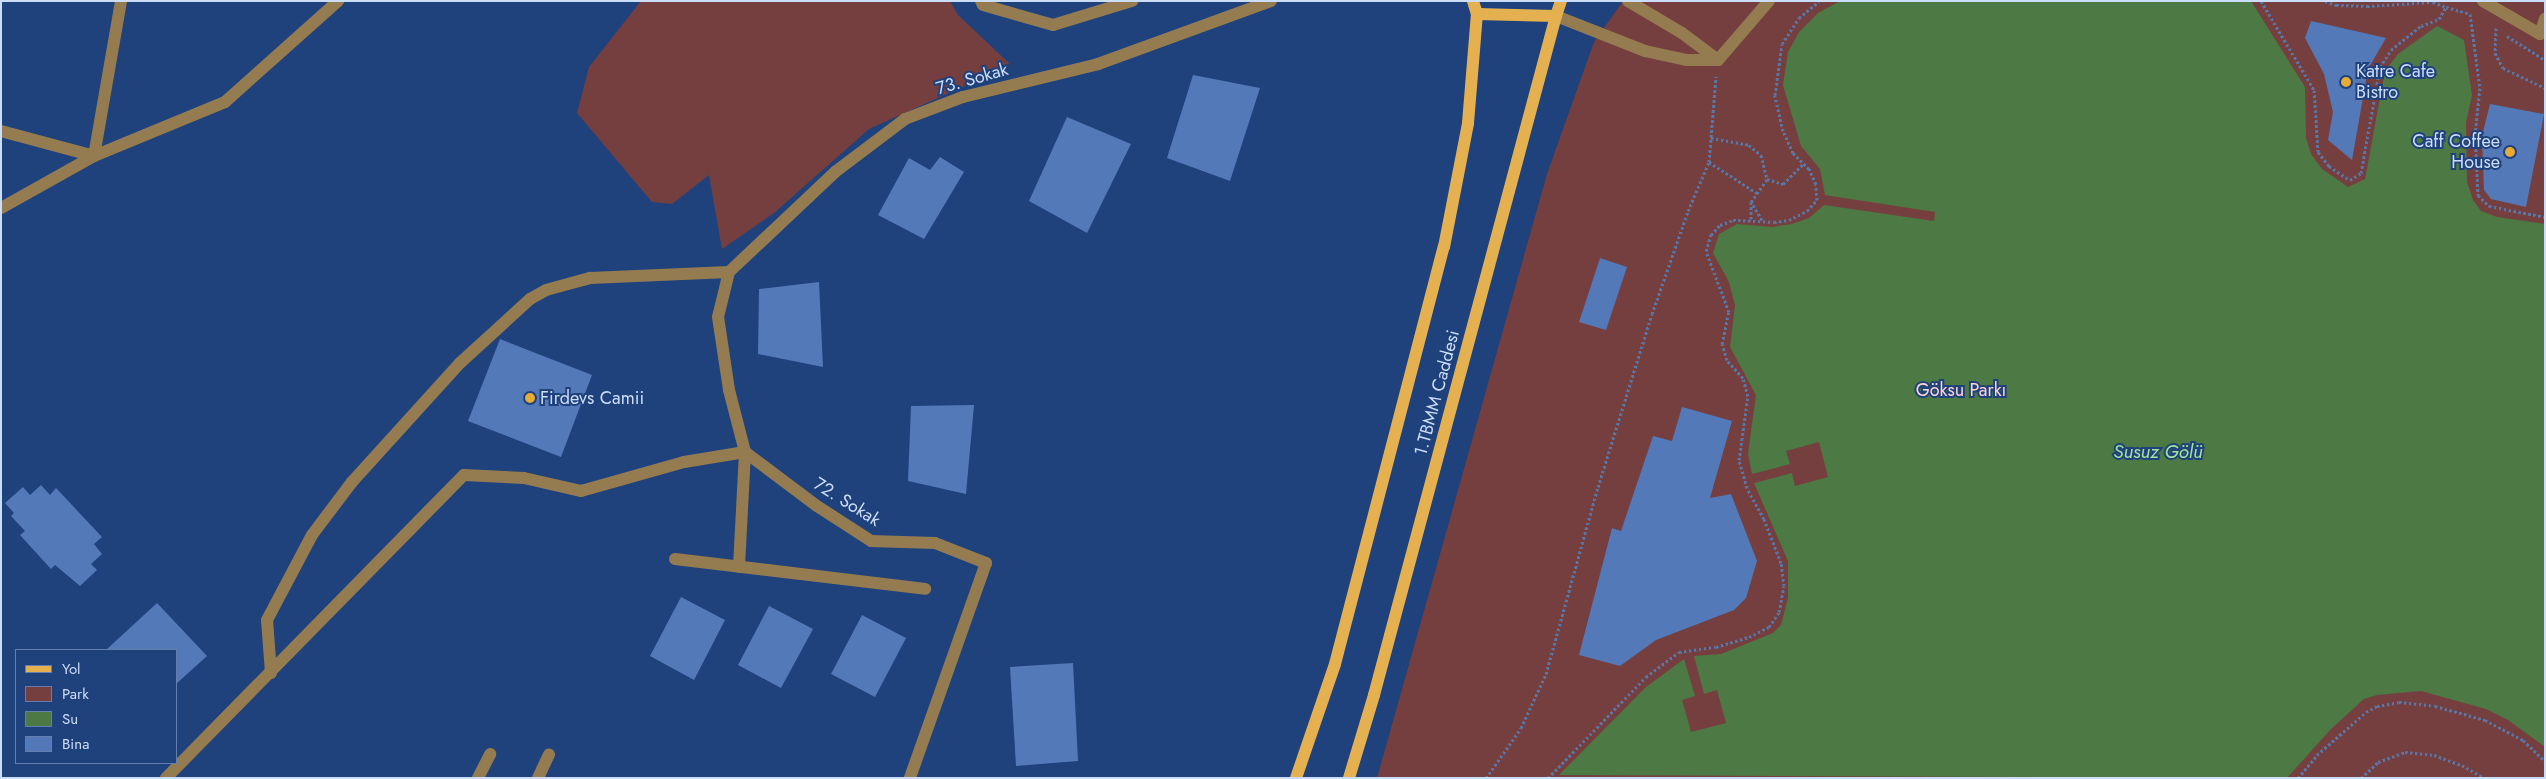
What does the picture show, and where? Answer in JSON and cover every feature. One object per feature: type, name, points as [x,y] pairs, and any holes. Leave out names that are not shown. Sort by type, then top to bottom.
[{"type":"main road","points":[[1473,1],[1477,14],[1556,16]]},
{"type":"main road","name":"1.TBMM Caddesi","points":[[1349,778],[1374,695],[1556,16],[1562,1]]},
{"type":"main road","name":"1.TBMM Caddesi","points":[[1296,778],[1335,664],[1444,247],[1468,123],[1477,14]]},
{"type":"street","points":[[94,156],[121,1]]},
{"type":"street","points":[[3,205],[94,156],[225,102],[338,1]]},
{"type":"street","points":[[980,1],[983,5],[1053,25],[1132,1]]},
{"type":"street","name":"73. Sokak","points":[[729,272],[775,225],[835,172],[905,119],[963,97],[1098,64],[1271,1]]},
{"type":"street","points":[[1628,1],[1682,33],[1718,60]]},
{"type":"street","points":[[1556,16],[1644,51],[1686,60],[1718,60],[1769,1]]},
{"type":"street","points":[[2483,1],[2542,36],[2545,18]]},
{"type":"street","points":[[1,131],[94,156]]},
{"type":"street","points":[[271,673],[267,620],[312,534],[352,482],[460,363],[530,299],[546,290],[590,278],[729,272],[718,317],[729,390],[745,452],[739,566]]},
{"type":"street","points":[[166,778],[464,474],[524,478],[581,490],[684,462],[745,452]]},
{"type":"street","name":"72. Sokak","points":[[745,452],[818,506],[871,541],[935,543],[986,562],[910,778]]},
{"type":"street","points":[[675,559],[925,589]]},
{"type":"street","points":[[478,778],[490,754]]},
{"type":"street","points":[[538,778],[549,754]]},
{"type":"path","points":[[1548,778],[1646,677],[1679,652],[1716,647],[1749,637],[1769,627],[1779,612],[1784,586],[1781,563],[1764,519],[1747,488],[1739,460],[1748,396],[1743,378],[1727,360],[1722,344],[1729,312],[1706,251],[1711,235],[1720,225],[1751,219],[1790,220],[1814,206],[1817,200],[1816,184],[1793,153],[1783,131],[1775,95],[1776,69],[1782,44],[1799,18],[1819,1]]},
{"type":"path","points":[[2261,1],[2314,90],[2318,152],[2329,166],[2350,180],[2361,173],[2380,66],[2391,50],[2421,26],[2439,18],[2446,7]]},
{"type":"path","points":[[2325,1],[2336,5],[2367,6],[2434,2],[2470,14],[2480,88],[2475,134],[2478,195],[2489,206],[2545,217]]},
{"type":"path","points":[[2496,28],[2495,54],[2503,68],[2545,88]]},
{"type":"path","points":[[1486,778],[1521,728],[1546,674],[1598,487],[1652,314],[1688,211],[1710,162],[1718,60]]},
{"type":"path","points":[[1711,138],[1749,144],[1761,155],[1766,179],[1751,202],[1751,219]]},
{"type":"path","points":[[1710,162],[1757,193]]},
{"type":"path","points":[[1766,179],[1783,184],[1803,164]]},
{"type":"path","points":[[1751,202],[1762,220]]},
{"type":"path","points":[[2298,778],[2317,755],[2366,712],[2378,706],[2399,702],[2435,706],[2485,720],[2523,740],[2545,761]]},
{"type":"path","points":[[2361,778],[2378,762],[2405,752],[2434,755],[2462,764],[2484,778]]},
{"type":"green space","points":[[641,1],[950,1],[958,15],[1011,65],[869,129],[774,213],[722,249],[709,175],[672,204],[652,202],[577,113],[589,67]]},
{"type":"green space","name":"Susuz Gölü","points":[[1623,1],[2545,1],[2545,778],[1377,778],[1547,174],[1594,42]]},
{"type":"water","name":"Susuz Gölü","points":[[1840,1],[2251,1],[2305,87],[2306,138],[2311,154],[2322,169],[2348,187],[2365,179],[2385,71],[2398,54],[2437,26],[2464,40],[2472,95],[2466,123],[2467,182],[2473,200],[2481,211],[2497,217],[2545,224],[2545,747],[2508,720],[2486,709],[2421,691],[2377,695],[2364,699],[2330,730],[2287,778],[1559,775],[1646,687],[1684,659],[1695,696],[1682,700],[1691,732],[1726,723],[1717,690],[1704,694],[1694,656],[1721,654],[1773,633],[1781,625],[1788,598],[1788,561],[1754,483],[1792,473],[1795,486],[1828,477],[1819,442],[1786,451],[1790,464],[1752,474],[1748,454],[1756,395],[1730,347],[1735,305],[1729,282],[1713,253],[1719,234],[1737,224],[1772,227],[1792,224],[1809,218],[1824,205],[1934,221],[1935,212],[1825,195],[1820,169],[1801,146],[1783,85],[1788,52],[1799,32],[1818,13]]},
{"type":"building","name":"Katre Cafe Bistro","points":[[2311,21],[2386,38],[2368,69],[2352,160],[2328,140],[2333,112],[2324,74],[2305,38]]},
{"type":"building","points":[[1193,75],[1260,88],[1230,181],[1167,158]]},
{"type":"building","name":"Caff Coffee House","points":[[2490,104],[2544,114],[2526,207],[2491,199],[2484,190],[2482,136]]},
{"type":"building","points":[[1067,117],[1131,144],[1087,233],[1029,201]]},
{"type":"building","points":[[940,157],[964,172],[924,239],[878,215],[909,158],[930,170]]},
{"type":"building","points":[[1600,258],[1627,267],[1606,330],[1579,322]]},
{"type":"building","points":[[819,282],[823,367],[758,354],[759,289]]},
{"type":"building","name":"Firdevs Camii","points":[[500,339],[592,375],[561,457],[468,421]]},
{"type":"building","points":[[974,405],[966,494],[908,481],[911,406]]},
{"type":"building","points":[[1682,407],[1732,421],[1710,498],[1731,494],[1757,561],[1746,598],[1734,610],[1656,640],[1620,666],[1579,655],[1612,528],[1621,531],[1653,436],[1672,441]]},
{"type":"building","points":[[41,485],[50,495],[56,488],[102,537],[94,544],[102,554],[91,564],[97,570],[80,586],[55,565],[51,569],[20,535],[25,531],[11,516],[14,513],[5,503],[23,487],[30,495]]},
{"type":"building","points":[[681,597],[725,620],[694,680],[650,656]]},
{"type":"building","points":[[157,603],[207,656],[178,682],[178,649],[107,649]]},
{"type":"building","points":[[769,606],[813,629],[781,688],[738,665]]},
{"type":"building","points":[[862,615],[906,638],[875,697],[831,674]]},
{"type":"building","points":[[1073,663],[1078,761],[1016,766],[1010,667]]},
{"type":"place","name":"Katre Cafe Bistro","points":[[2346,82]]},
{"type":"place","name":"Caff Coffee House","points":[[2510,152]]},
{"type":"place","name":"Firdevs Camii","points":[[530,398]]},
{"type":"park label","name":"Göksu Parkı","points":[[1961,390]]}]
